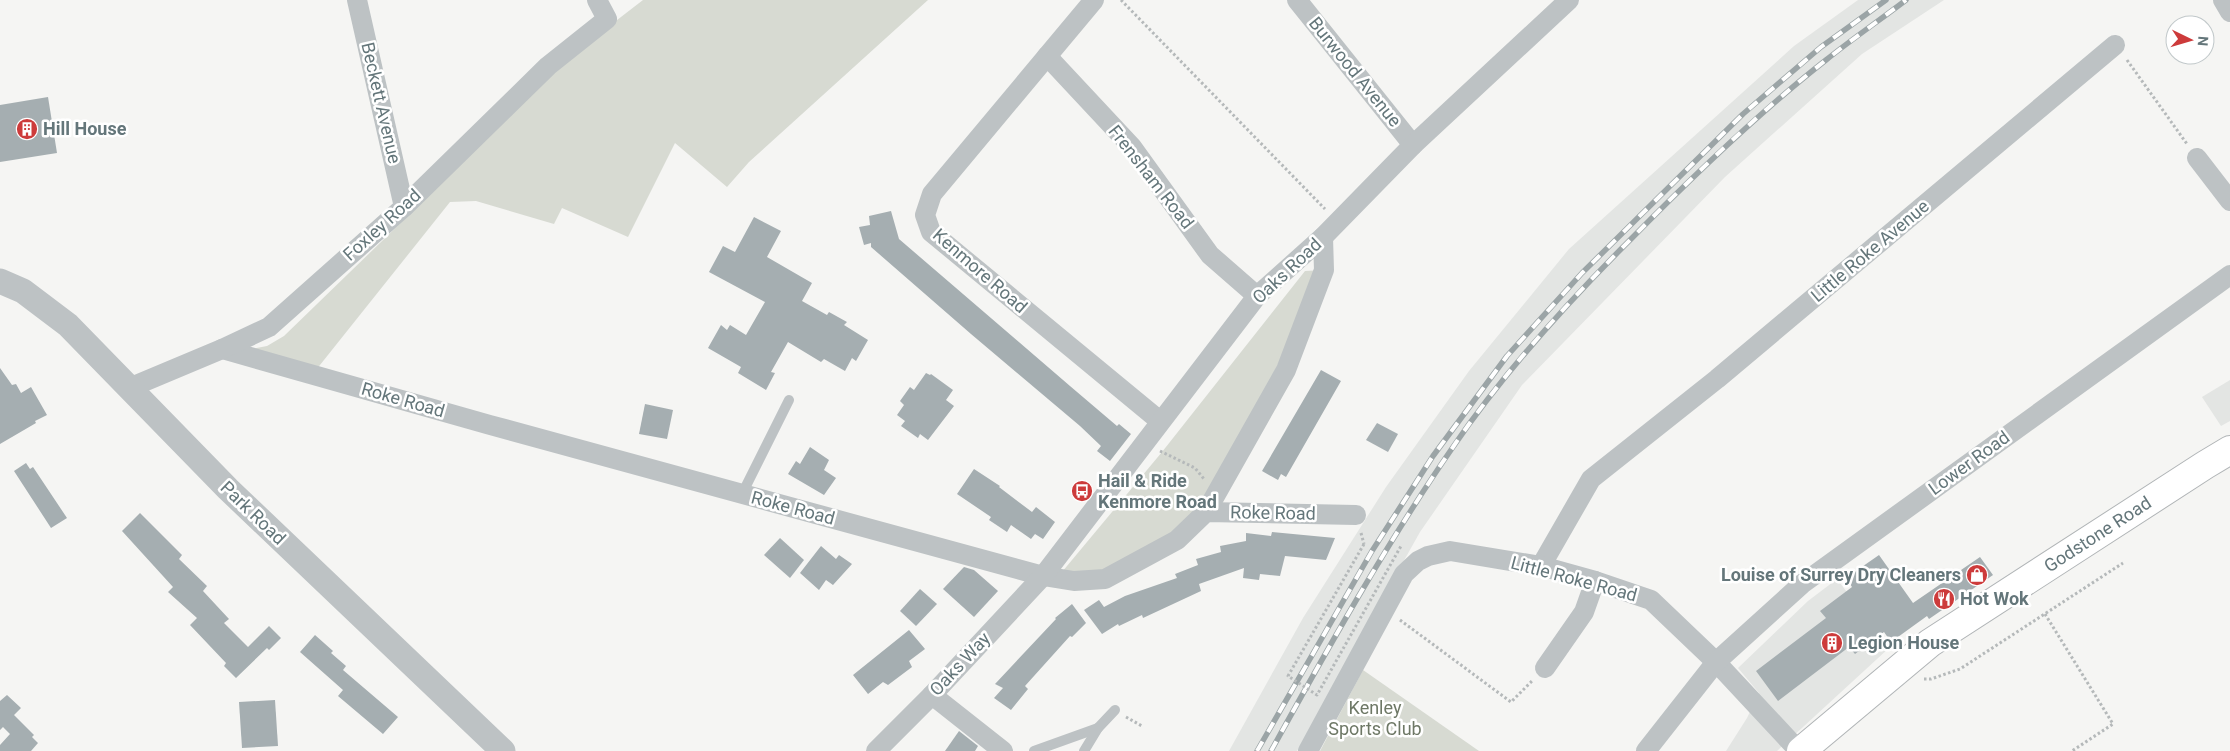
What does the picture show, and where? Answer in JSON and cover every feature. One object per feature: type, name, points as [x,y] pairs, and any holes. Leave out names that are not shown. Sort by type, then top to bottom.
[{"type":"highway","name":"Godstone Road","points":[[1800,751],[1930,644],[2204,465],[2230,450]]},
{"type":"street","name":"Beckett Avenue","points":[[357,0],[404,207]]},
{"type":"street","name":"Foxley Road","points":[[129,388],[222,350],[269,327],[404,207],[548,66],[607,19],[597,0]]},
{"type":"street","name":"Kenmore Road","points":[[1094,0],[932,194],[925,215],[931,232],[1160,421]]},
{"type":"street","name":"Burwood Avenue","points":[[1297,0],[1413,145]]},
{"type":"street","name":"Oaks Road","points":[[1043,576],[1257,296],[1323,238],[1413,145],[1569,0]]},
{"type":"street","points":[[2223,0],[2230,12]]},
{"type":"street","name":"Little Roke Avenue","points":[[1541,566],[1591,479],[1725,372],[2116,45]]},
{"type":"street","name":"Frensham Road","points":[[1047,56],[1132,147],[1210,255],[1257,296]]},
{"type":"street","points":[[2197,158],[2230,201]]},
{"type":"street","points":[[1206,512],[1286,370],[1324,270],[1323,238]]},
{"type":"street","name":"Lower Road","points":[[1646,751],[1716,662],[1802,584],[2230,275]]},
{"type":"street","name":"Park Road","points":[[0,281],[23,291],[68,325],[228,489],[503,751]]},
{"type":"street","name":"Roke Road","points":[[222,350],[1043,576],[1074,581],[1105,579],[1177,540],[1206,512],[1356,515]]},
{"type":"street","name":"Little Roke Road","points":[[1308,751],[1404,574],[1418,561],[1428,556],[1450,551],[1541,566],[1595,581],[1651,600],[1716,662],[1800,751]]},
{"type":"street","name":"Oaks Way","points":[[876,751],[932,695],[1043,576]]},
{"type":"street","points":[[1545,668],[1584,612],[1595,581]]},
{"type":"street","points":[[932,695],[1003,751]]},
{"type":"lane","points":[[742,494],[789,400]]},
{"type":"lane","points":[[1084,751],[1098,728],[1115,710]]},
{"type":"lane","points":[[1034,751],[1098,728]]},
{"type":"path","points":[[1121,0],[1338,222]]},
{"type":"path","points":[[2116,45],[2197,158]]},
{"type":"path","points":[[1162,452],[1195,468]]},
{"type":"path","points":[[1364,544],[1288,676],[1317,695],[1400,546]]},
{"type":"path","points":[[1923,679],[1932,679],[1960,669],[2122,563]]},
{"type":"path","points":[[2045,614],[2113,724],[2072,751]]},
{"type":"path","points":[[1410,626],[1511,702],[1545,668]]},
{"type":"shaded area","points":[[1858,0],[1944,0],[1862,54],[1725,177],[1522,385],[1420,532],[1297,751],[1229,751],[1303,618],[1386,487],[1469,371],[1569,249],[1794,46]]},
{"type":"shaded area","points":[[2230,380],[2230,421],[2221,426],[2202,397]]},
{"type":"shaded area","points":[[1837,579],[1889,648],[1777,751],[1726,751],[1747,718],[1759,693],[1738,668],[1808,601]]},
{"type":"green space","points":[[643,0],[928,0],[749,162],[727,187],[675,143],[628,237],[562,208],[554,224],[476,201],[450,202],[316,370],[240,351],[267,346],[284,336],[414,210],[551,71]]},
{"type":"green space","points":[[1324,270],[1206,512],[1105,579],[1057,578],[1162,452],[1305,271]]},
{"type":"green space","name":"Kenley Sports Club","points":[[1363,670],[1479,751],[1320,751]]},
{"type":"building","name":"Hill House","points":[[48,97],[57,153],[0,162],[0,105]]},
{"type":"building","points":[[891,211],[899,239],[1117,426],[1119,424],[1131,434],[1110,461],[1097,451],[1101,446],[1080,426],[871,247],[871,243],[864,245],[859,227],[870,225],[869,216]]},
{"type":"building","points":[[754,217],[781,231],[767,257],[812,283],[802,301],[827,315],[829,312],[847,322],[844,325],[868,340],[856,361],[852,358],[845,371],[824,359],[821,362],[788,342],[771,372],[775,373],[766,390],[738,373],[741,367],[708,348],[721,325],[727,330],[730,325],[746,335],[765,302],[709,272],[723,246],[735,252]]},
{"type":"building","points":[[0,368],[12,385],[16,384],[21,393],[31,387],[47,415],[0,444]]},
{"type":"building","points":[[1321,370],[1341,381],[1286,477],[1281,474],[1278,480],[1262,471]]},
{"type":"building","points":[[926,373],[931,374],[953,390],[946,400],[954,406],[928,440],[920,434],[918,438],[901,426],[905,421],[897,415],[904,405],[900,401],[910,387],[914,390]]},
{"type":"building","points":[[645,404],[673,410],[667,439],[639,434]]},
{"type":"building","points":[[1377,423],[1398,434],[1388,452],[1366,440]]},
{"type":"building","points":[[810,447],[829,460],[824,470],[836,478],[824,495],[788,474],[796,461],[800,464]]},
{"type":"building","points":[[26,463],[30,469],[33,467],[67,518],[51,528],[14,471]]},
{"type":"building","points":[[974,469],[1000,486],[1032,512],[1036,507],[1055,522],[1043,539],[1035,534],[1031,539],[1011,525],[1007,532],[989,520],[991,517],[957,494]]},
{"type":"building","points":[[140,513],[182,555],[179,559],[207,586],[203,591],[229,619],[224,623],[248,647],[269,626],[281,638],[269,650],[267,648],[236,678],[224,666],[226,663],[190,625],[197,618],[168,592],[173,587],[122,531]]},
{"type":"building","points":[[1272,532],[1335,538],[1326,560],[1285,556],[1280,576],[1260,574],[1259,580],[1243,578],[1244,568],[1199,584],[1201,591],[1143,618],[1142,615],[1119,626],[1118,624],[1102,634],[1084,610],[1099,600],[1104,607],[1125,596],[1177,578],[1175,574],[1198,565],[1196,559],[1221,552],[1220,546],[1246,541],[1246,533],[1271,536]]},
{"type":"building","points":[[780,538],[804,560],[790,578],[764,555]]},
{"type":"building","points":[[821,546],[836,559],[839,555],[852,564],[833,585],[826,580],[819,590],[800,573]]},
{"type":"building","points":[[1879,555],[1913,603],[1980,557],[1993,575],[1929,619],[1927,616],[1891,642],[1884,632],[1855,654],[1849,647],[1778,701],[1756,671],[1826,618],[1820,611],[1852,587],[1846,578]]},
{"type":"building","points":[[964,567],[974,570],[998,591],[974,617],[943,589]]},
{"type":"building","points":[[920,589],[937,604],[916,626],[900,611]]},
{"type":"building","points":[[1072,604],[1086,623],[1072,637],[1070,636],[1025,686],[1028,689],[1011,710],[994,698],[1003,688],[995,684],[1055,618]]},
{"type":"building","points":[[909,630],[925,649],[909,661],[912,667],[888,685],[883,682],[868,694],[853,675]]},
{"type":"building","points":[[315,635],[346,666],[343,670],[398,717],[383,734],[338,696],[343,690],[300,652]]},
{"type":"building","points":[[7,695],[21,708],[14,715],[34,735],[32,737],[38,743],[31,751],[0,751],[0,745],[10,734],[3,727],[0,730],[0,701]]},
{"type":"building","points":[[275,700],[278,746],[242,748],[239,702]]},
{"type":"building","points":[[959,731],[978,746],[975,751],[945,751]]},
{"type":"railway","points":[[1257,751],[1372,551],[1433,456],[1507,356],[1582,273],[1743,114],[1821,47],[1886,0]]},
{"type":"railway","points":[[1271,751],[1336,635],[1404,521],[1453,447],[1515,365],[1607,263],[1726,146],[1800,81],[1906,0]]},
{"type":"place","name":"Hill House","points":[[27,129]]},
{"type":"place","name":"Hail & Ride Kenmore Road","points":[[1082,491]]},
{"type":"place","name":"Louise of Surrey Dry Cleaners","points":[[1977,575]]},
{"type":"place","name":"Hot Wok","points":[[1944,599]]},
{"type":"place","name":"Legion House","points":[[1832,643]]}]
